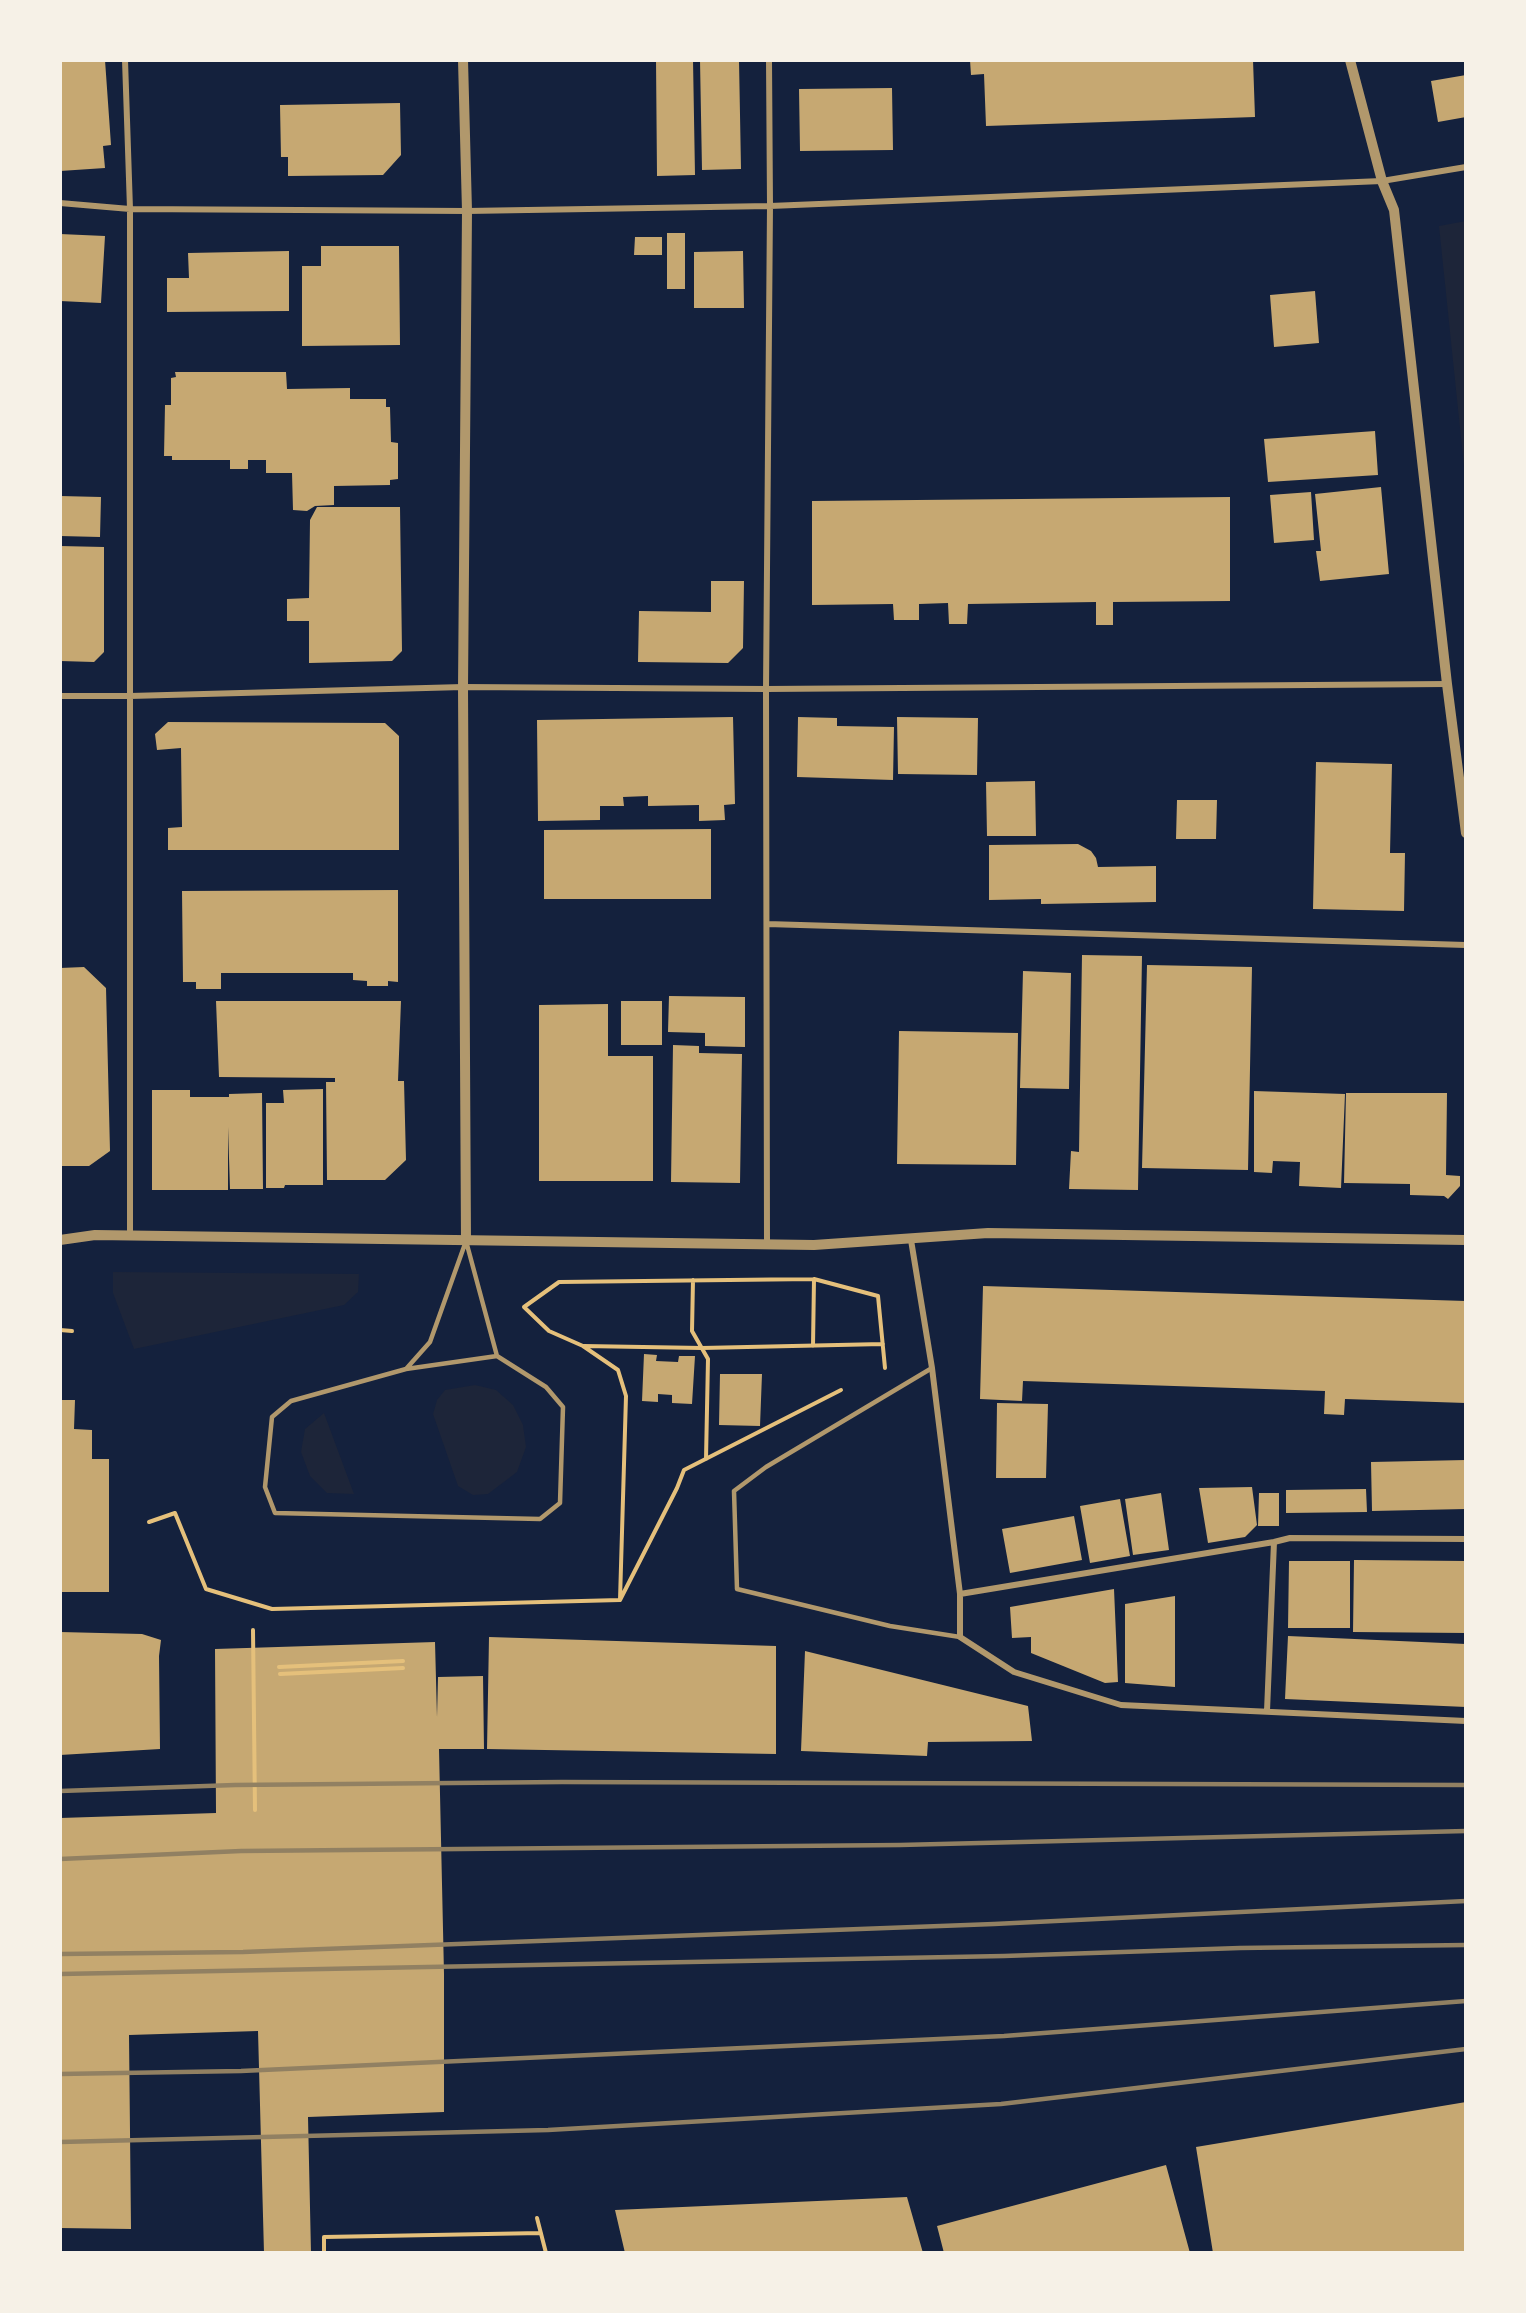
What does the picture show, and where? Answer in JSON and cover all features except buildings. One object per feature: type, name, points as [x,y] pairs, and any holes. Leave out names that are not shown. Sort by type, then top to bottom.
[{"type":"street","points":[[125,60],[130,209],[130,1236]]},
{"type":"street","points":[[463,60],[467,211],[463,687],[466,1241]]},
{"type":"street","points":[[767,1244],[766,689],[769,60]]},
{"type":"street","points":[[1350,60],[1382,181],[1395,210],[1447,684],[1466,833]]},
{"type":"street","points":[[60,203],[130,209],[467,211],[770,206],[1382,181],[1466,167]]},
{"type":"street","points":[[60,696],[463,687],[766,689],[1447,684]]},
{"type":"street","points":[[767,924],[1466,945]]},
{"type":"street","points":[[60,1240],[95,1235],[814,1245],[988,1233],[1466,1240]]},
{"type":"street","points":[[911,1240],[932,1368],[960,1594],[960,1637],[1014,1672],[1121,1705],[1466,1721]]},
{"type":"street","points":[[960,1594],[1290,1538],[1466,1539]]},
{"type":"street","points":[[1267,1711],[1275,1542]]},
{"type":"lane","points":[[466,1241],[497,1356]]},
{"type":"lane","points":[[406,1369],[430,1342],[466,1241]]},
{"type":"lane","points":[[497,1356],[546,1387],[563,1407],[560,1503],[540,1519],[275,1513],[265,1487],[272,1417],[291,1401],[406,1369],[497,1356]]},
{"type":"lane","points":[[932,1368],[766,1467],[735,1491],[737,1589],[890,1626],[960,1637]]},
{"type":"path","points":[[813,1346],[814,1279]]},
{"type":"path","points":[[693,1280],[692,1331],[708,1359],[706,1459]]},
{"type":"path","points":[[60,1330],[72,1331]]},
{"type":"path","points":[[583,1346],[702,1348],[883,1344]]},
{"type":"path","points":[[620,1600],[677,1488]]},
{"type":"path","points":[[253,1630],[255,1810]]},
{"type":"path","points":[[279,1667],[403,1661]]},
{"type":"path","points":[[280,1674],[403,1668]]},
{"type":"path","points":[[537,2218],[546,2253]]},
{"type":"path","points":[[324,2253],[324,2237],[541,2233]]},
{"type":"shaded area","points":[[1466,221],[1466,486],[1439,226]]},
{"type":"shaded area","points":[[113,1272],[359,1274],[358,1292],[344,1305],[134,1349],[113,1293]]},
{"type":"shaded area","points":[[475,1385],[496,1390],[513,1405],[523,1425],[526,1447],[517,1472],[488,1494],[473,1495],[458,1486],[433,1414],[437,1400],[445,1390]]},
{"type":"shaded area","points":[[324,1413],[354,1494],[327,1493],[310,1476],[301,1452],[305,1429]]},
{"type":"railway","points":[[60,1791],[235,1785],[562,1782],[1466,1785]]},
{"type":"railway","points":[[60,1859],[241,1851],[900,1845],[1466,1831]]},
{"type":"railway","points":[[60,1954],[243,1952],[994,1924],[1466,1901]]},
{"type":"railway","points":[[60,1974],[1466,1945]]},
{"type":"railway","points":[[60,2074],[241,2071],[1004,2036],[1466,2001]]},
{"type":"railway","points":[[60,2142],[548,2130],[1001,2104],[1466,2049]]}]
